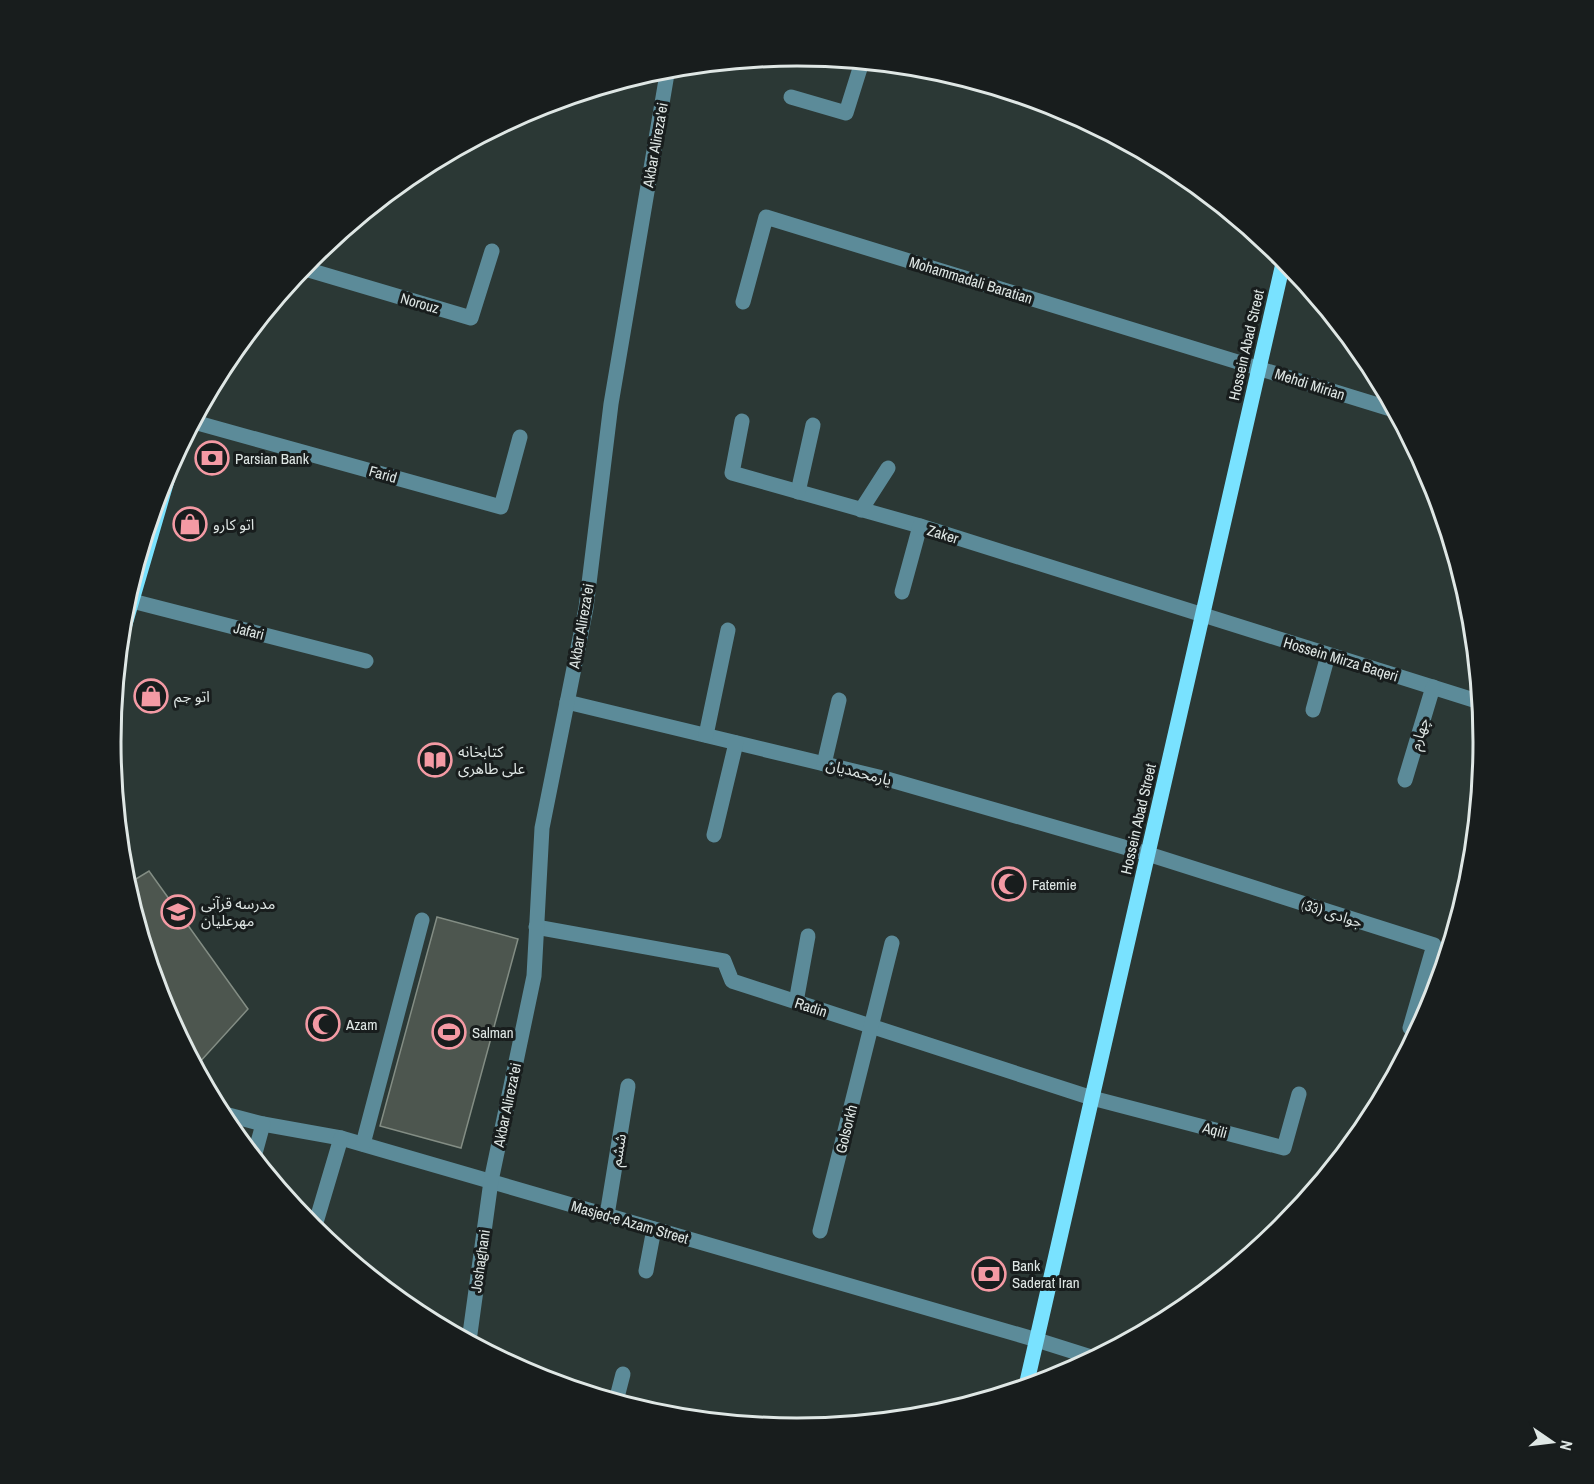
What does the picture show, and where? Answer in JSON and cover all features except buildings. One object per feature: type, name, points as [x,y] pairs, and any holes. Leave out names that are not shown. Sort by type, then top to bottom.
[{"type":"main road","name":"Hossein Abad Street","points":[[1028,1377],[1281,271]]},
{"type":"street","points":[[790,98],[846,113],[860,69]]},
{"type":"street","name":"Akbar Alireza'ei","points":[[491,1181],[534,976],[542,828],[586,608],[611,404],[666,79]]},
{"type":"street","name":"Mohammadali Baratian","points":[[743,302],[766,217],[1260,368]]},
{"type":"street","name":"Norouz","points":[[312,271],[471,318],[492,251]]},
{"type":"street","name":"Mehdi Mirian","points":[[1260,368],[1383,407]]},
{"type":"street","name":"Zaker","points":[[742,421],[732,473],[920,526],[1203,616]]},
{"type":"street","name":"Farid","points":[[201,424],[501,507],[520,437]]},
{"type":"street","points":[[798,492],[813,424]]},
{"type":"street","points":[[861,510],[888,468]]},
{"type":"street","points":[[902,592],[920,526]]},
{"type":"street","name":"Jafari","points":[[136,602],[366,661]]},
{"type":"street","name":"Hossein Mirza Baqeri","points":[[1203,616],[1472,699]]},
{"type":"street","points":[[706,735],[728,630]]},
{"type":"street","points":[[1313,710],[1328,655]]},
{"type":"street","name":"چهارم","points":[[1405,780],[1433,687]]},
{"type":"street","points":[[824,764],[839,700]]},
{"type":"street","name":"یارمحمدیان","points":[[567,702],[887,779],[1148,854]]},
{"type":"street","points":[[714,835],[736,742]]},
{"type":"street","name":"جوادی (33)","points":[[1148,854],[1434,945],[1411,1024]]},
{"type":"street","points":[[363,1144],[422,920]]},
{"type":"street","name":"Radin","points":[[536,927],[724,961],[732,981],[1092,1098]]},
{"type":"street","points":[[796,1002],[808,936]]},
{"type":"street","name":"Golsorkh","points":[[820,1232],[892,943]]},
{"type":"street","name":"ششم","points":[[607,1215],[628,1086]]},
{"type":"street","name":"Aqili","points":[[1092,1098],[1284,1148],[1299,1094]]},
{"type":"street","name":"Masjed-e Azam Street","points":[[234,1117],[363,1144],[1083,1354]]},
{"type":"street","points":[[257,1148],[263,1124]]},
{"type":"street","points":[[317,1218],[341,1138]]},
{"type":"street","name":"Joshaghani","points":[[470,1333],[491,1181]]},
{"type":"street","points":[[646,1271],[654,1229]]},
{"type":"street","points":[[618,1394],[623,1374]]},
{"type":"place","name":"Parsian Bank","points":[[212,458]]},
{"type":"place","name":"اتو کارو","points":[[190,524]]},
{"type":"place","name":"اتو جم","points":[[151,696]]},
{"type":"place","name":"کتابخانه علی طاهری","points":[[435,760]]},
{"type":"place","name":"Fatemie","points":[[1009,884]]},
{"type":"place","name":"مدرسه قرآنی مهرعلیان","points":[[178,912]]},
{"type":"place","name":"Azam","points":[[323,1024]]},
{"type":"place","name":"Salman","points":[[449,1032]]},
{"type":"place","name":"Bank Saderat Iran","points":[[989,1274]]}]
